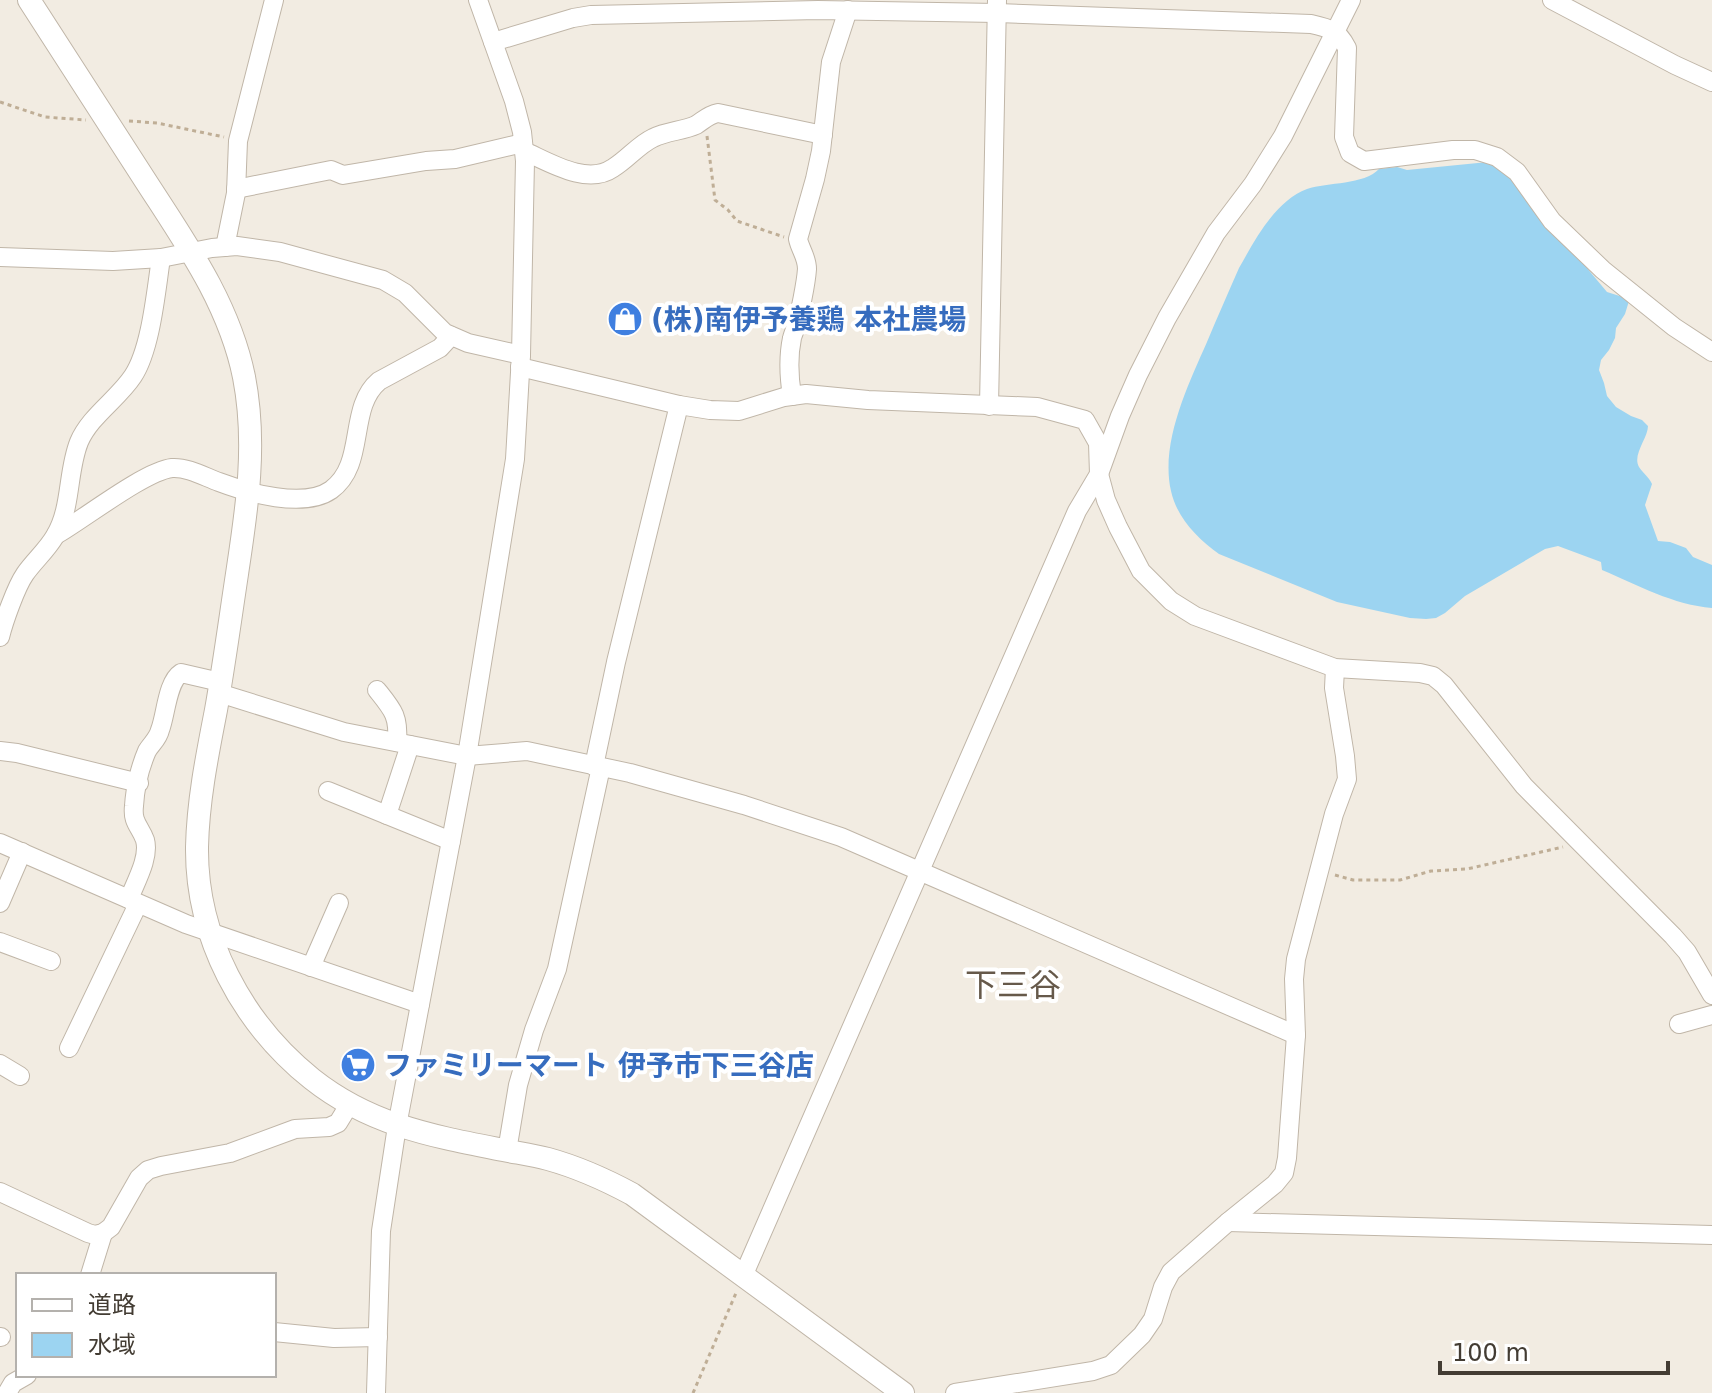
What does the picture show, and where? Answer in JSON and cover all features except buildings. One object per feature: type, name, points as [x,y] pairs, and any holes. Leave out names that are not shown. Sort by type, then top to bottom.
[{"type":"street","points":[[29,0],[191,252],[228,321],[244,375],[251,430],[249,493],[201,790],[197,851],[203,904],[211,933],[230,982],[243,1003],[266,1034],[310,1078],[349,1105],[397,1126],[548,1159],[608,1181],[659,1212],[903,1393]]},
{"type":"street","points":[[225,247],[236,189],[238,141],[274,0]]},
{"type":"street","points":[[376,1393],[381,1231],[397,1126],[467,756],[515,459],[521,361],[524,147],[514,101],[478,0]]},
{"type":"street","points":[[744,1274],[1077,511],[1099,474],[1126,402],[1167,318],[1216,233],[1253,184],[1283,136],[1351,0]]},
{"type":"street","points":[[1564,3],[1675,65],[1712,82]]},
{"type":"street","points":[[493,42],[591,15],[739,6],[848,10],[997,6],[1311,24],[1334,31],[1342,37],[1347,48],[1344,137],[1350,153],[1364,161],[1453,150],[1475,150],[1497,157],[1517,172],[1552,221],[1603,270],[1674,327],[1712,352]]},
{"type":"street","points":[[989,406],[997,6]]},
{"type":"street","points":[[792,396],[789,378],[792,338],[807,269],[798,242],[815,179],[831,62],[848,10]]},
{"type":"street","points":[[236,189],[331,170],[343,175],[524,147],[579,173],[593,175],[615,167],[655,137],[696,125],[705,117],[718,113],[823,135]]},
{"type":"street","points":[[0,257],[113,261],[161,258],[225,247],[258,248],[383,280],[405,293],[445,333],[468,343],[679,405],[739,411],[806,394],[868,400],[1037,407],[1085,420],[1098,443],[1099,474],[1112,513],[1141,571],[1171,601],[1195,616],[1335,668],[1433,676],[1444,685],[1524,786],[1680,944],[1712,995]]},
{"type":"street","points":[[0,637],[24,574],[56,535],[63,519],[81,437],[124,389],[142,361],[161,258]]},
{"type":"street","points":[[56,535],[141,481],[171,468],[183,469],[249,493],[301,498],[326,493],[347,473],[364,405],[372,387],[440,348],[451,336]]},
{"type":"street","points":[[507,1151],[518,1085],[557,969],[616,662],[679,405]]},
{"type":"street","points":[[955,1393],[1093,1371],[1111,1365],[1142,1335],[1153,1319],[1171,1272],[1284,1173],[1296,1035],[1296,959],[1334,814],[1347,779],[1334,688],[1335,668]]},
{"type":"street","points":[[69,1048],[134,902],[146,844],[133,816],[139,783],[148,748],[160,732],[172,687],[176,676],[181,673],[344,732],[467,756],[527,751],[630,773],[758,809],[841,837],[921,870],[1296,1035]]},
{"type":"street","points":[[377,690],[395,712],[404,744],[387,815]]},
{"type":"street","points":[[0,751],[139,783]]},
{"type":"street","points":[[328,791],[451,841]]},
{"type":"street","points":[[0,843],[211,933],[420,1004]]},
{"type":"street","points":[[0,903],[22,852]]},
{"type":"street","points":[[311,967],[339,903]]},
{"type":"street","points":[[0,942],[51,961]]},
{"type":"street","points":[[1679,1024],[1712,1015]]},
{"type":"street","points":[[0,1064],[20,1076]]},
{"type":"street","points":[[0,1192],[95,1235],[111,1227],[139,1178],[148,1170],[230,1153],[295,1129],[329,1127],[338,1123],[349,1105]]},
{"type":"street","points":[[1228,1222],[1712,1235]]},
{"type":"street","points":[[91,1273],[103,1233]]},
{"type":"street","points":[[276,1332],[334,1338],[378,1337]]},
{"type":"street","points":[[7,1393],[13,1383],[24,1377]]},
{"type":"path","points":[[705,117],[715,200],[737,221],[798,242]]},
{"type":"path","points":[[1320,870],[1353,880],[1400,880],[1431,871],[1467,869],[1582,843]]},
{"type":"path","points":[[693,1393],[744,1274]]},
{"type":"water","points":[[1488,162],[1513,179],[1546,226],[1607,292],[1629,301],[1599,370],[1607,396],[1616,407],[1648,426],[1637,457],[1639,467],[1652,484],[1645,505],[1658,541],[1686,548],[1693,557],[1712,565],[1712,608],[1656,594],[1602,570],[1601,562],[1558,546],[1545,549],[1465,596],[1436,618],[1410,618],[1337,602],[1219,554],[1196,534],[1178,510],[1171,491],[1169,454],[1178,415],[1239,268],[1276,212],[1285,202],[1307,189],[1355,181],[1379,169],[1397,167],[1407,170]]},
{"type":"place","name":"(株)南伊予養鶏 本社農場","points":[[625,319]]},
{"type":"place","name":"ファミリーマート 伊予市下三谷店","points":[[358,1065]]},
{"type":"district","name":"下三谷","points":[[1013,985]]}]
